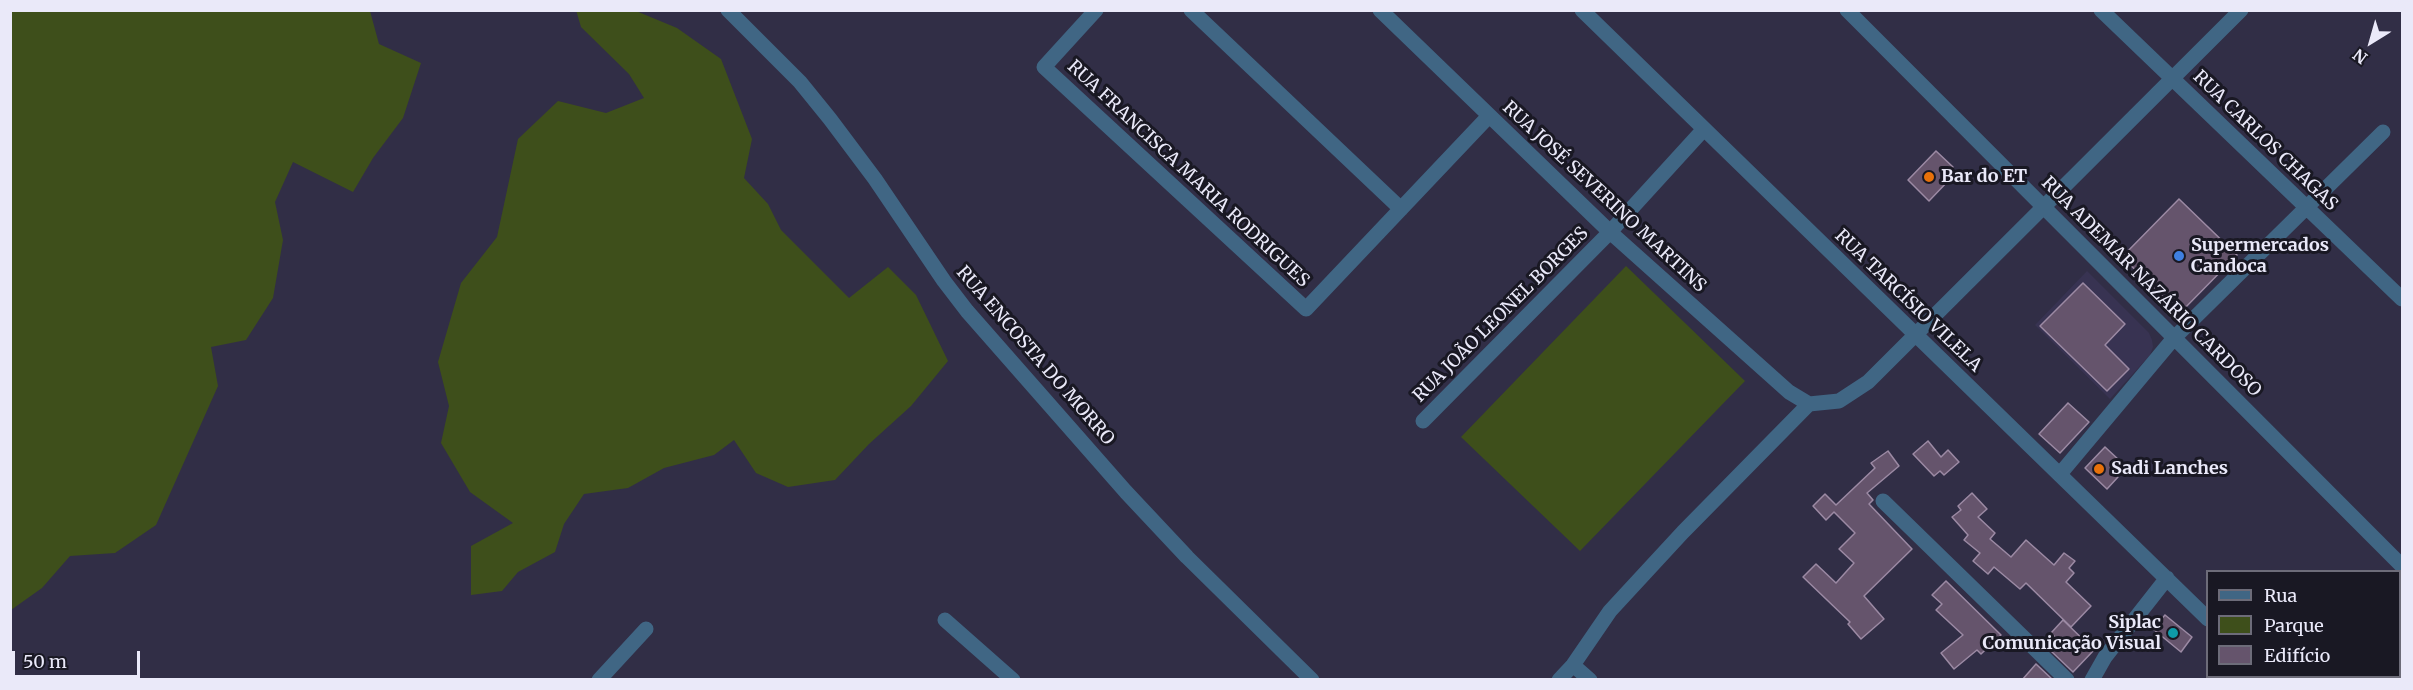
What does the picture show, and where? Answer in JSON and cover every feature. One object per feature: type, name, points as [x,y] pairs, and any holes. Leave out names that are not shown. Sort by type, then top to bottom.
[{"type":"street","name":"RUA ENCOSTA DO MORRO","points":[[728,10],[800,82],[830,119],[967,310],[1126,492],[1187,557],[1312,680]]},
{"type":"street","name":"RUA FRANCISCA MARIA RODRIGUES","points":[[1096,10],[1044,67],[1306,309],[1401,209]]},
{"type":"street","points":[[1191,10],[1401,209],[1488,117]]},
{"type":"street","name":"RUA JOSÉ SEVERINO MARTINS","points":[[1380,10],[1488,117],[1610,232],[1789,392],[1809,404]]},
{"type":"street","name":"RUA TARCÍSIO VILELA","points":[[1582,10],[2206,617]]},
{"type":"street","name":"RUA ADEMAR NAZÁRIO CARDOSO","points":[[1847,10],[2403,566]]},
{"type":"street","name":"RUA CARLOS CHAGAS","points":[[2101,10],[2403,299]]},
{"type":"street","points":[[1559,680],[1573,665],[1610,611],[1683,532],[1809,404],[1839,401],[1856,392],[2241,10]]},
{"type":"street","name":"RUA JOÃO LEONEL BORGES","points":[[1423,421],[1610,232],[1704,129]]},
{"type":"street","points":[[2060,474],[2174,338],[2383,132]]},
{"type":"street","points":[[1883,501],[2067,680]]},
{"type":"street","points":[[2092,680],[2104,657],[2167,578]]},
{"type":"street","points":[[945,620],[1013,680]]},
{"type":"street","points":[[599,680],[646,629]]},
{"type":"street","points":[[1573,665],[1590,680]]},
{"type":"shaded area","points":[[2087,271],[2149,333],[2152,340],[2153,347],[2150,355],[2110,399],[2035,325]]},
{"type":"shaded area","points":[[2402,653],[2402,679],[2377,679],[2401,678]]},
{"type":"green space","points":[[11,10],[370,11],[379,44],[421,63],[403,118],[373,158],[353,192],[293,162],[275,202],[283,240],[273,298],[246,340],[211,347],[218,386],[156,525],[115,553],[70,556],[42,588],[11,610]]},
{"type":"green space","points":[[576,10],[636,11],[677,28],[721,59],[752,139],[744,178],[768,204],[781,230],[849,298],[888,267],[916,295],[948,361],[911,406],[869,444],[835,480],[788,487],[756,473],[734,440],[714,455],[664,468],[628,488],[584,494],[564,524],[555,552],[518,572],[502,591],[471,595],[471,546],[513,523],[470,492],[441,443],[449,406],[438,362],[461,283],[497,237],[518,139],[558,101],[606,113],[644,98],[629,74],[581,27]]},
{"type":"green space","points":[[1626,266],[1745,381],[1580,551],[1461,437]]},
{"type":"building","name":"Bar do ET","points":[[1936,151],[1953,167],[1945,175],[1950,179],[1929,201],[1908,180]]},
{"type":"building","name":"Supermercados Candoca","points":[[2179,199],[2237,255],[2180,313],[2122,257]]},
{"type":"building","points":[[2083,283],[2125,324],[2105,345],[2129,369],[2107,391],[2040,326]]},
{"type":"building","points":[[2068,403],[2089,422],[2060,453],[2039,434]]},
{"type":"building","points":[[1928,441],[1941,457],[1948,450],[1959,462],[1944,475],[1940,471],[1934,476],[1913,454]]},
{"type":"building","name":"Sadi Lanches","points":[[2105,447],[2120,461],[2111,471],[2118,477],[2107,489],[2085,468]]},
{"type":"building","points":[[1888,451],[1899,466],[1867,493],[1873,500],[1869,504],[1912,549],[1864,596],[1884,619],[1861,639],[1848,624],[1850,622],[1803,577],[1816,564],[1836,583],[1854,563],[1839,549],[1855,533],[1834,512],[1826,520],[1813,506],[1825,494],[1836,505],[1875,468],[1871,463]]},
{"type":"building","points":[[1972,493],[1987,509],[1978,517],[1995,533],[1990,539],[2011,557],[2026,540],[2054,565],[2064,553],[2075,561],[2069,568],[2074,573],[2066,582],[2091,606],[2071,627],[2026,583],[2020,589],[1994,567],[1988,574],[1973,561],[1980,553],[1964,540],[1968,535],[1952,517],[1961,510],[1958,506]]},
{"type":"building","points":[[1946,581],[2001,635],[1981,654],[1977,650],[1954,669],[1941,653],[1963,635],[1936,610],[1942,604],[1932,595]]},
{"type":"building","name":"Siplac Comunicação Visual","points":[[2165,615],[2192,637],[2181,652],[2153,629]]},
{"type":"building","points":[[2063,620],[2094,650],[2073,672],[2051,651],[2060,642],[2051,633]]},
{"type":"building","points":[[2036,664],[2053,680],[2022,680]]},
{"type":"place","name":"Bar do ET","points":[[1929,177]]},
{"type":"place","name":"Supermercados Candoca","points":[[2179,256]]},
{"type":"place","name":"Sadi Lanches","points":[[2099,469]]},
{"type":"place","name":"Siplac Comunicação Visual","points":[[2173,633]]}]
